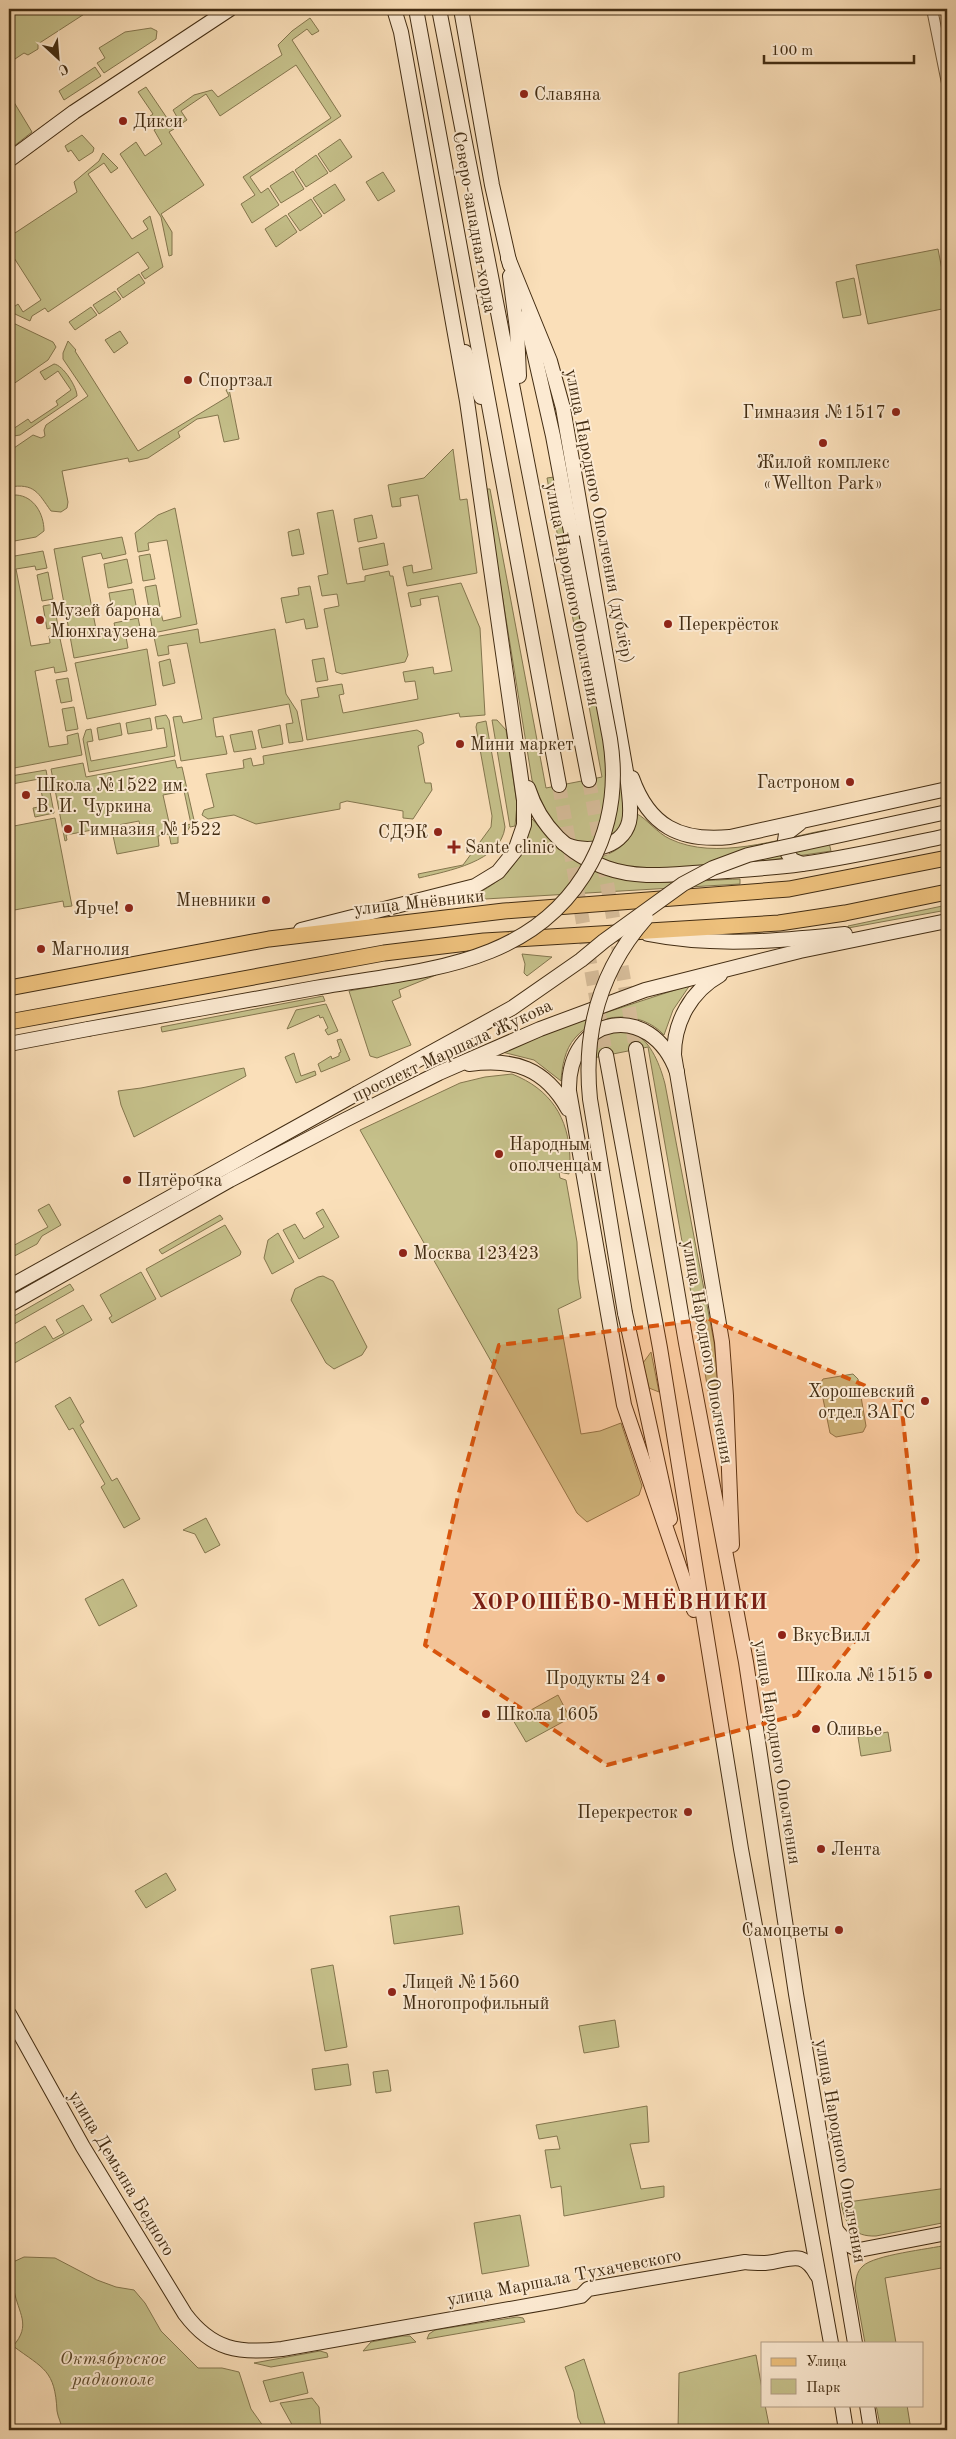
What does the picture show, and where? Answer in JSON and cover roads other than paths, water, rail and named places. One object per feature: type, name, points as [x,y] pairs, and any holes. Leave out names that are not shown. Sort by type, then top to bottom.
[{"type":"main road","points":[[9,160],[74,112],[230,9]]},
{"type":"main road","points":[[269,939],[462,890],[488,880],[498,872],[515,851],[524,825],[524,800],[518,747],[490,574],[467,401],[401,32],[394,9]]},
{"type":"main road","name":"Северо-западная хорда","points":[[416,9],[496,442]]},
{"type":"main road","name":"Северо-западная хорда","points":[[439,9],[520,414]]},
{"type":"main road","points":[[461,9],[508,258],[517,329],[520,414]]},
{"type":"main road","points":[[9,1044],[475,958],[525,936],[559,909],[577,888],[598,850],[609,817],[614,784],[614,761],[553,436],[526,318],[508,258]]},
{"type":"main road","name":"улица Народного Ополчения (дублёр)","points":[[508,258],[550,361],[563,408],[626,759]]},
{"type":"main road","points":[[450,308],[496,442],[559,785]]},
{"type":"main road","name":"улица Народного Ополчения","points":[[520,414],[589,780]]},
{"type":"main road","points":[[518,747],[526,781],[536,810],[546,825],[563,843],[577,853],[605,868],[632,874],[676,875],[802,864],[947,836]]},
{"type":"main road","points":[[626,759],[637,791],[649,811],[664,826],[681,834],[704,838],[730,837],[947,790]]},
{"type":"main road","points":[[563,843],[576,848],[594,849],[611,844],[625,831],[630,811],[626,759]]},
{"type":"main road","points":[[679,1561],[625,1313],[590,1099],[587,1073],[588,1046],[596,1007],[619,953],[636,928],[669,894],[714,868],[748,855],[947,812]]},
{"type":"main road","points":[[802,864],[787,855],[783,840],[795,825],[811,819]]},
{"type":"main road","name":"улица Мнёвники","points":[[9,988],[269,939],[437,918],[765,892],[837,881],[947,858]]},
{"type":"main road","points":[[9,1022],[384,952],[484,941],[779,923],[845,913],[947,892]]},
{"type":"main road","name":"проспект Маршала Жукова","points":[[9,1286],[489,1022],[534,994],[669,894]]},
{"type":"main road","name":"проспект Маршала Жукова","points":[[9,1305],[230,1180],[439,1073],[540,1028],[646,990],[753,962],[947,921]]},
{"type":"main road","points":[[640,932],[676,939],[713,942],[832,935],[926,925]]},
{"type":"main road","points":[[734,1592],[722,1342],[677,1072],[675,1037],[683,1015],[692,999],[714,978],[753,962]]},
{"type":"main road","points":[[677,1072],[666,1048],[649,1033],[620,1025],[600,1030],[581,1043],[572,1064],[568,1086],[624,1405],[652,1493],[679,1561],[709,1658]]},
{"type":"main road","name":"улица Народного Ополчения","points":[[636,1049],[686,1343],[734,1592],[796,1994],[856,2342]]},
{"type":"main road","points":[[606,1055],[660,1348],[709,1658],[831,2342]]},
{"type":"main road","points":[[439,1073],[482,1062],[522,1066],[536,1073],[552,1086],[572,1117]]},
{"type":"main road","name":"улица Демьяна Бедного","points":[[9,2014],[83,2147],[185,2314],[195,2327],[215,2343]]},
{"type":"main road","points":[[835,2229],[848,2245],[859,2250]]},
{"type":"main road","points":[[811,2233],[806,2249],[796,2257],[812,2266],[821,2283]]},
{"type":"main road","points":[[844,2277],[849,2258],[859,2250],[947,2233]]},
{"type":"main road","name":"улица Маршала Тухачевского","points":[[215,2343],[246,2352],[282,2349],[581,2296],[588,2289],[684,2271],[745,2262],[765,2263],[796,2257]]},
{"type":"main road","points":[[842,2406],[846,2430]]},
{"type":"main road","points":[[867,2406],[871,2430]]},
{"type":"street","points":[[932,9],[947,84]]},
{"type":"tunnel","points":[[589,780],[636,1049]]},
{"type":"tunnel","points":[[559,785],[606,1055]]},
{"type":"place","name":"Славяна","points":[[524,94]]},
{"type":"place","name":"Дикси","points":[[123,121]]},
{"type":"place","name":"Спортзал","points":[[188,380]]},
{"type":"place","name":"Гимназия №1517","points":[[896,412]]},
{"type":"place","name":"Жилой комплекс «Wellton Park»","points":[[823,443]]},
{"type":"place","name":"Музей барона Мюнхгаузена","points":[[40,620]]},
{"type":"place","name":"Перекрёсток","points":[[668,624]]},
{"type":"place","name":"Мини маркет","points":[[460,744]]},
{"type":"place","name":"Гастроном","points":[[850,782]]},
{"type":"place","name":"Школа №1522 им. В. И. Чуркина","points":[[26,795]]},
{"type":"place","name":"Гимназия №1522","points":[[68,829]]},
{"type":"place","name":"СДЭК","points":[[438,832]]},
{"type":"place","name":"Sante clinic","points":[[454,847]]},
{"type":"place","name":"Мневники","points":[[266,900]]},
{"type":"place","name":"Ярче!","points":[[129,908]]},
{"type":"place","name":"Магнолия","points":[[41,949]]},
{"type":"place","name":"Народным ополченцам","points":[[499,1154]]},
{"type":"place","name":"Пятёрочка","points":[[127,1180]]},
{"type":"place","name":"Москва 123423","points":[[403,1253]]},
{"type":"place","name":"Хорошевский отдел ЗАГС","points":[[925,1401]]},
{"type":"place","name":"ВкусВилл","points":[[782,1635]]},
{"type":"place","name":"Школа №1515","points":[[928,1675]]},
{"type":"place","name":"Продукты 24","points":[[661,1678]]},
{"type":"place","name":"Школа 1605","points":[[486,1714]]},
{"type":"place","name":"Оливье","points":[[816,1729]]},
{"type":"place","name":"Перекресток","points":[[688,1812]]},
{"type":"place","name":"Лента","points":[[821,1849]]},
{"type":"place","name":"Самоцветы","points":[[839,1930]]},
{"type":"place","name":"Лицей №1560 Многопрофильный","points":[[392,1992]]},
{"type":"district","name":"ХОРОШЁВО-МНЁВНИКИ","points":[[620,1601]]},
{"type":"park label","name":"Октябрьское радиополе","points":[[113,2368]]}]
